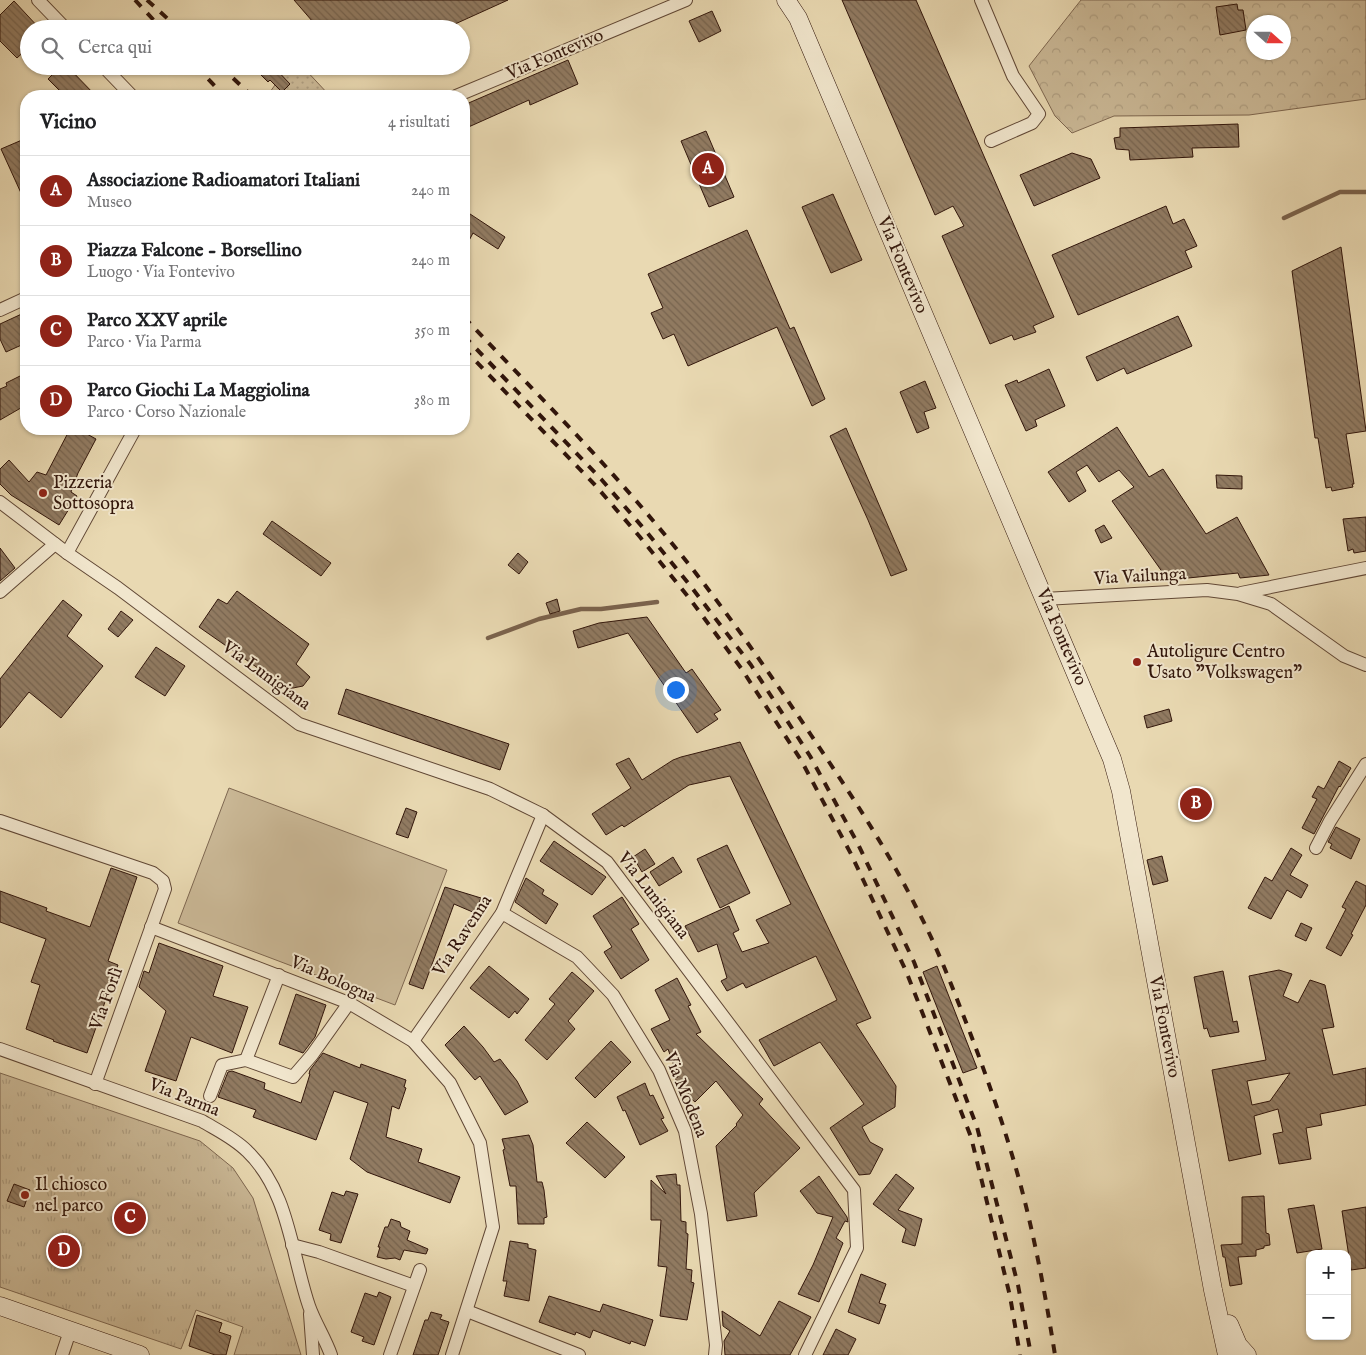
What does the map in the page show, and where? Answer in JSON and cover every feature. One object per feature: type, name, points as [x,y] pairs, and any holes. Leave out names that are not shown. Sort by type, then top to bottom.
[{"type":"street","points":[[38,0],[57,20]]},
{"type":"street","name":"Via Fontevivo","points":[[786,0],[798,18],[1112,760],[1120,790],[1213,1290],[1227,1355]]},
{"type":"street","name":"Via Fontevivo","points":[[795,0],[798,18]]},
{"type":"street","points":[[981,0],[1014,76],[1039,114],[1032,123],[991,141]]},
{"type":"street","name":"Via Fontevivo","points":[[470,90],[686,1]]},
{"type":"street","points":[[112,75],[126,90]]},
{"type":"street","points":[[0,310],[20,301]]},
{"type":"street","points":[[67,553],[132,435]]},
{"type":"street","name":"Via Lunigiana","points":[[0,502],[54,544],[118,588],[298,724],[490,789],[544,815],[607,862],[854,1190],[857,1248],[805,1355]]},
{"type":"street","points":[[0,592],[54,544]]},
{"type":"street","name":"Via Vailunga","points":[[1238,594],[1366,568]]},
{"type":"street","name":"Via Vailunga","points":[[1044,599],[1207,590],[1238,594],[1271,604],[1344,656],[1366,665]]},
{"type":"street","points":[[1316,848],[1330,821],[1366,764]]},
{"type":"street","name":"Via Ravenna","points":[[413,1041],[502,913],[544,815]]},
{"type":"street","points":[[0,821],[153,873],[163,881],[165,889],[151,927]]},
{"type":"street","name":"Via Modena","points":[[502,913],[577,957],[613,995],[660,1070],[685,1131],[701,1214],[716,1345],[715,1355]]},
{"type":"street","name":"Via Bologna","points":[[151,927],[349,1003],[413,1041],[450,1083],[480,1143],[493,1227],[452,1355]]},
{"type":"street","name":"Via Forlì","points":[[95,1084],[151,927]]},
{"type":"street","points":[[246,1060],[279,975]]},
{"type":"street","points":[[202,1122],[222,1065],[246,1060],[293,1077],[312,1055],[349,1003]]},
{"type":"street","name":"Via Parma","points":[[0,1048],[202,1122],[223,1133],[246,1151],[264,1172],[278,1196],[309,1307],[331,1355]]},
{"type":"street","points":[[292,1246],[319,1252],[414,1286]]},
{"type":"street","points":[[390,1355],[420,1270]]},
{"type":"street","name":"Via Fontevivo","points":[[1213,1290],[1224,1310],[1238,1345],[1246,1355]]},
{"type":"street","points":[[0,1306],[140,1355]]},
{"type":"street","name":"Via Parma","points":[[309,1307],[313,1355]]},
{"type":"street","points":[[467,1311],[579,1355]]},
{"type":"street","points":[[62,1355],[70,1331]]},
{"type":"green space","points":[[1081,0],[1366,0],[1366,99],[1249,115],[1114,116],[1072,133],[1055,116],[1029,66]]},
{"type":"green space","points":[[276,75],[310,75],[324,90],[281,90]]},
{"type":"green space","points":[[275,85],[280,90],[271,90]]},
{"type":"green space","points":[[229,788],[447,870],[395,1005],[178,923]]},
{"type":"green space","points":[[0,1073],[200,1141],[233,1168],[253,1198],[301,1355],[234,1355],[243,1327],[196,1310],[181,1349],[0,1287]]},
{"type":"building","points":[[294,0],[508,0],[464,20],[311,20]]},
{"type":"building","points":[[842,0],[916,0],[1054,317],[1033,326],[1036,332],[1014,340],[1012,335],[990,344],[942,236],[964,226],[953,206],[935,215]]},
{"type":"building","points":[[14,1],[32,20],[20,20],[20,55],[17,58],[0,41],[0,15]]},
{"type":"building","points":[[1237,4],[1238,10],[1243,10],[1246,30],[1220,35],[1216,7]]},
{"type":"building","points":[[712,11],[721,31],[699,42],[689,21]]},
{"type":"building","points":[[568,60],[578,84],[530,105],[529,100],[470,126],[470,102]]},
{"type":"building","points":[[52,75],[76,75],[90,90],[59,90],[48,79]]},
{"type":"building","points":[[261,75],[282,75],[290,84],[284,90],[280,90],[270,80],[268,82]]},
{"type":"building","points":[[1238,124],[1239,147],[1192,148],[1193,157],[1130,160],[1129,150],[1116,149],[1114,138],[1120,137],[1120,128]]},
{"type":"building","points":[[706,131],[734,197],[709,207],[681,141]]},
{"type":"building","points":[[20,141],[20,191],[1,149]]},
{"type":"building","points":[[1072,153],[1091,159],[1100,178],[1034,206],[1020,175]]},
{"type":"building","points":[[833,194],[862,260],[831,273],[802,207]]},
{"type":"building","points":[[1166,206],[1173,224],[1184,219],[1197,246],[1185,251],[1192,267],[1078,315],[1052,255]]},
{"type":"building","points":[[470,214],[505,237],[498,249],[473,233],[470,239]]},
{"type":"building","points":[[747,230],[790,329],[794,327],[825,399],[812,406],[777,327],[688,366],[674,334],[663,339],[651,313],[663,308],[648,274]]},
{"type":"building","points":[[1341,247],[1366,431],[1346,434],[1353,487],[1332,491],[1331,487],[1326,488],[1318,438],[1315,438],[1292,271]]},
{"type":"building","points":[[20,315],[20,346],[6,352],[0,339],[0,324]]},
{"type":"building","points":[[1178,316],[1192,346],[1127,374],[1124,368],[1097,381],[1086,357]]},
{"type":"building","points":[[1049,369],[1065,406],[1035,420],[1037,426],[1026,431],[1005,385],[1017,380],[1018,383]]},
{"type":"building","points":[[20,376],[20,408],[0,420],[0,389],[7,386],[6,383]]},
{"type":"building","points":[[925,381],[936,408],[924,412],[929,428],[917,433],[900,392]]},
{"type":"building","points":[[1117,427],[1149,477],[1163,469],[1206,534],[1237,517],[1269,575],[1240,578],[1238,573],[1168,580],[1112,501],[1134,487],[1119,470],[1099,482],[1087,465],[1076,472],[1086,491],[1069,502],[1048,472]]},
{"type":"building","points":[[846,428],[907,570],[891,576],[830,436]]},
{"type":"building","points":[[67,435],[89,435],[96,439],[78,473],[71,492],[77,496],[59,525],[11,495],[0,484],[0,469],[9,460],[29,482],[37,472],[46,475]]},
{"type":"building","points":[[1216,475],[1242,476],[1242,489],[1217,488]]},
{"type":"building","points":[[1366,517],[1366,551],[1354,553],[1353,549],[1348,551],[1343,519]]},
{"type":"building","points":[[272,521],[331,563],[321,576],[263,534]]},
{"type":"building","points":[[1104,525],[1112,538],[1101,543],[1095,530]]},
{"type":"building","points":[[0,548],[15,568],[0,581]]},
{"type":"building","points":[[518,553],[528,562],[519,574],[508,565]]},
{"type":"building","points":[[237,591],[309,644],[296,664],[310,677],[303,686],[288,689],[199,627],[218,599],[227,604]]},
{"type":"building","points":[[557,599],[560,611],[550,614],[546,603]]},
{"type":"building","points":[[63,600],[82,615],[67,636],[103,666],[61,718],[29,692],[0,728],[0,679]]},
{"type":"building","points":[[121,611],[133,620],[118,637],[108,629]]},
{"type":"building","points":[[647,617],[686,673],[692,669],[721,710],[714,714],[718,719],[697,733],[628,633],[578,648],[573,631],[599,623]]},
{"type":"building","points":[[156,647],[185,666],[165,696],[135,677]]},
{"type":"building","points":[[346,689],[509,744],[500,770],[338,714]]},
{"type":"building","points":[[1169,709],[1172,721],[1147,728],[1144,716]]},
{"type":"building","points":[[740,742],[871,1018],[856,1024],[896,1086],[895,1107],[862,1127],[870,1142],[883,1149],[870,1174],[859,1175],[830,1128],[864,1104],[820,1042],[774,1066],[759,1040],[837,1000],[816,956],[746,988],[743,983],[727,991],[721,981],[727,978],[717,944],[698,952],[685,926],[729,906],[739,930],[733,933],[742,952],[769,943],[756,920],[791,904],[730,776],[689,785],[624,827],[622,825],[606,835],[592,814],[631,788],[616,764],[629,758],[642,780],[673,760]]},
{"type":"building","points":[[1339,761],[1351,768],[1339,786],[1314,834],[1302,828],[1317,799],[1312,797],[1318,786],[1324,789]]},
{"type":"building","points":[[406,808],[417,812],[408,838],[396,834]]},
{"type":"building","points":[[1336,827],[1360,839],[1351,859],[1330,848],[1332,844],[1328,842]]},
{"type":"building","points":[[554,841],[606,877],[592,895],[540,861]]},
{"type":"building","points":[[727,845],[750,893],[720,908],[697,859]]},
{"type":"building","points":[[1291,848],[1302,855],[1290,875],[1308,885],[1301,898],[1287,890],[1271,919],[1248,908],[1265,877],[1272,881]]},
{"type":"building","points":[[645,849],[655,864],[642,872],[633,857]]},
{"type":"building","points":[[1162,856],[1168,881],[1153,885],[1147,860]]},
{"type":"building","points":[[673,857],[682,872],[659,886],[650,872]]},
{"type":"building","points":[[111,868],[137,877],[108,961],[118,965],[87,1053],[26,1029],[40,985],[31,982],[46,939],[0,922],[0,891],[47,908],[46,911],[90,927]]},
{"type":"building","points":[[526,878],[544,890],[542,894],[558,904],[546,924],[515,902]]},
{"type":"building","points":[[1356,881],[1366,886],[1366,905],[1351,934],[1353,935],[1341,956],[1326,948],[1346,909],[1342,907]]},
{"type":"building","points":[[445,887],[481,898],[475,913],[454,904],[423,989],[409,984]]},
{"type":"building","points":[[622,897],[639,924],[631,929],[649,960],[621,979],[604,952],[612,947],[593,916]]},
{"type":"building","points":[[1301,923],[1312,928],[1306,941],[1295,936]]},
{"type":"building","points":[[159,943],[223,966],[213,996],[248,1007],[232,1053],[191,1037],[176,1081],[145,1071],[166,1011],[139,987],[144,971],[149,973]]},
{"type":"building","points":[[489,966],[529,999],[517,1014],[515,1011],[509,1018],[470,988]]},
{"type":"building","points":[[937,966],[977,1068],[963,1073],[923,972]]},
{"type":"building","points":[[1279,970],[1292,974],[1283,996],[1298,1003],[1310,980],[1325,985],[1334,1027],[1322,1029],[1333,1075],[1366,1068],[1366,1105],[1320,1114],[1322,1125],[1306,1128],[1311,1159],[1279,1164],[1273,1134],[1283,1132],[1278,1109],[1254,1116],[1261,1154],[1229,1161],[1212,1070],[1266,1060],[1249,976]],"holes":[[[1290,1073],[1270,1101],[1252,1105],[1247,1081]]]},
{"type":"building","points":[[1223,971],[1233,1022],[1237,1021],[1239,1032],[1210,1037],[1207,1028],[1204,1029],[1194,977]]},
{"type":"building","points":[[572,972],[594,991],[568,1021],[575,1029],[547,1060],[525,1040],[555,1004],[549,999]]},
{"type":"building","points":[[677,978],[691,1005],[688,1006],[701,1032],[696,1034],[763,1099],[759,1104],[800,1148],[754,1193],[757,1216],[727,1221],[716,1146],[737,1125],[743,1115],[716,1081],[695,1102],[688,1096],[685,1098],[675,1078],[678,1077],[668,1049],[664,1052],[651,1029],[670,1020],[655,990]]},
{"type":"building","points":[[296,994],[326,1005],[315,1037],[303,1053],[279,1044]]},
{"type":"building","points":[[464,1026],[494,1062],[500,1059],[517,1081],[528,1102],[505,1115],[480,1076],[475,1080],[445,1045]]},
{"type":"building","points":[[611,1041],[631,1062],[595,1098],[575,1078]]},
{"type":"building","points":[[323,1053],[360,1068],[361,1064],[406,1080],[404,1087],[406,1088],[399,1109],[392,1106],[386,1137],[422,1149],[418,1162],[460,1177],[450,1203],[367,1172],[350,1159],[368,1103],[334,1091],[316,1140],[253,1117],[256,1110],[218,1097],[228,1072],[232,1071],[265,1083],[264,1089],[301,1103],[310,1070]]},
{"type":"building","points":[[645,1083],[650,1096],[653,1095],[664,1118],[661,1119],[668,1131],[640,1145],[625,1110],[623,1111],[617,1097]]},
{"type":"building","points":[[587,1122],[625,1157],[605,1178],[566,1143]]},
{"type":"building","points":[[529,1135],[533,1145],[537,1182],[542,1182],[544,1190],[547,1217],[544,1218],[544,1224],[518,1224],[516,1186],[510,1186],[503,1150],[505,1149],[502,1139]]},
{"type":"building","points":[[676,1174],[677,1185],[680,1185],[681,1221],[686,1222],[686,1233],[688,1234],[686,1269],[692,1270],[691,1282],[694,1283],[687,1320],[660,1316],[667,1267],[658,1266],[661,1220],[651,1220],[651,1180],[666,1194],[656,1176]]},
{"type":"building","points":[[896,1174],[914,1188],[898,1210],[922,1219],[915,1246],[902,1242],[906,1229],[873,1204]]},
{"type":"building","points":[[819,1176],[847,1217],[848,1222],[845,1221],[836,1238],[843,1243],[819,1302],[798,1294],[813,1265],[833,1217],[817,1213],[800,1191]]},
{"type":"building","points":[[14,1184],[30,1190],[24,1207],[7,1201]]},
{"type":"building","points":[[346,1191],[358,1194],[341,1243],[330,1240],[331,1234],[319,1230],[332,1192],[344,1196]]},
{"type":"building","points":[[1264,1196],[1266,1233],[1269,1234],[1270,1245],[1256,1250],[1256,1256],[1238,1257],[1242,1284],[1230,1286],[1221,1245],[1242,1244],[1242,1197]]},
{"type":"building","points":[[1314,1205],[1322,1249],[1306,1250],[1297,1253],[1288,1209]]},
{"type":"building","points":[[1366,1207],[1366,1268],[1351,1270],[1351,1250],[1348,1250],[1342,1211]]},
{"type":"building","points":[[391,1219],[400,1222],[401,1227],[410,1231],[407,1240],[428,1249],[426,1254],[404,1250],[400,1260],[377,1257],[380,1247],[378,1247],[385,1227],[388,1227]]},
{"type":"building","points":[[510,1241],[528,1244],[528,1248],[536,1250],[529,1301],[504,1296],[507,1281],[503,1281]]},
{"type":"building","points":[[861,1274],[886,1284],[879,1303],[886,1305],[879,1324],[848,1312]]},
{"type":"building","points":[[379,1292],[391,1297],[374,1345],[362,1341],[364,1337],[351,1332],[365,1293],[377,1297]]},
{"type":"building","points":[[549,1296],[600,1312],[603,1304],[653,1320],[645,1346],[631,1341],[630,1344],[593,1330],[590,1338],[576,1332],[575,1335],[539,1322]]},
{"type":"building","points":[[779,1301],[811,1317],[790,1355],[725,1355],[724,1341],[730,1331],[723,1326],[722,1311],[760,1336]]},
{"type":"building","points":[[431,1312],[442,1315],[440,1319],[449,1322],[438,1355],[413,1355],[425,1320],[428,1320]]},
{"type":"building","points":[[197,1315],[222,1323],[219,1332],[231,1336],[226,1355],[215,1355],[189,1346]]},
{"type":"building","points":[[836,1329],[856,1339],[848,1355],[823,1355]]},
{"type":"waterway","points":[[1284,218],[1340,192],[1366,192]]},
{"type":"waterway","points":[[488,638],[539,619],[581,609],[601,609],[657,602]]},
{"type":"railway","points":[[135,0],[154,20]]},
{"type":"railway","points":[[147,0],[169,20]]},
{"type":"railway","points":[[204,75],[218,90]]},
{"type":"railway","points":[[230,75],[246,90]]},
{"type":"railway","points":[[470,323],[609,470],[697,574],[793,708],[853,798],[892,863],[931,937],[978,1054],[1003,1125],[1030,1223],[1055,1355]]},
{"type":"railway","points":[[470,342],[601,479],[645,530],[751,665],[810,756],[858,844],[914,962],[977,1127],[1018,1285],[1031,1355]]},
{"type":"railway","points":[[470,355],[595,485],[640,537],[690,599],[741,668],[801,760],[851,854],[906,971],[971,1137],[1010,1296],[1020,1355]]},
{"type":"place","name":"Associazione Radioamatori Italiani","points":[[708,169]]},
{"type":"place","name":"Pizzeria Sottosopra","points":[[43,493]]},
{"type":"place","name":"Autoligure Centro Usato \"Volkswagen\"","points":[[1137,662]]},
{"type":"place","name":"Piazza Falcone - Borsellino","points":[[1196,804]]},
{"type":"place","name":"Il chiosco nel parco","points":[[25,1195]]},
{"type":"place","name":"Parco XXV aprile","points":[[130,1218]]},
{"type":"place","name":"Parco Giochi La Maggiolina","points":[[64,1251]]}]
